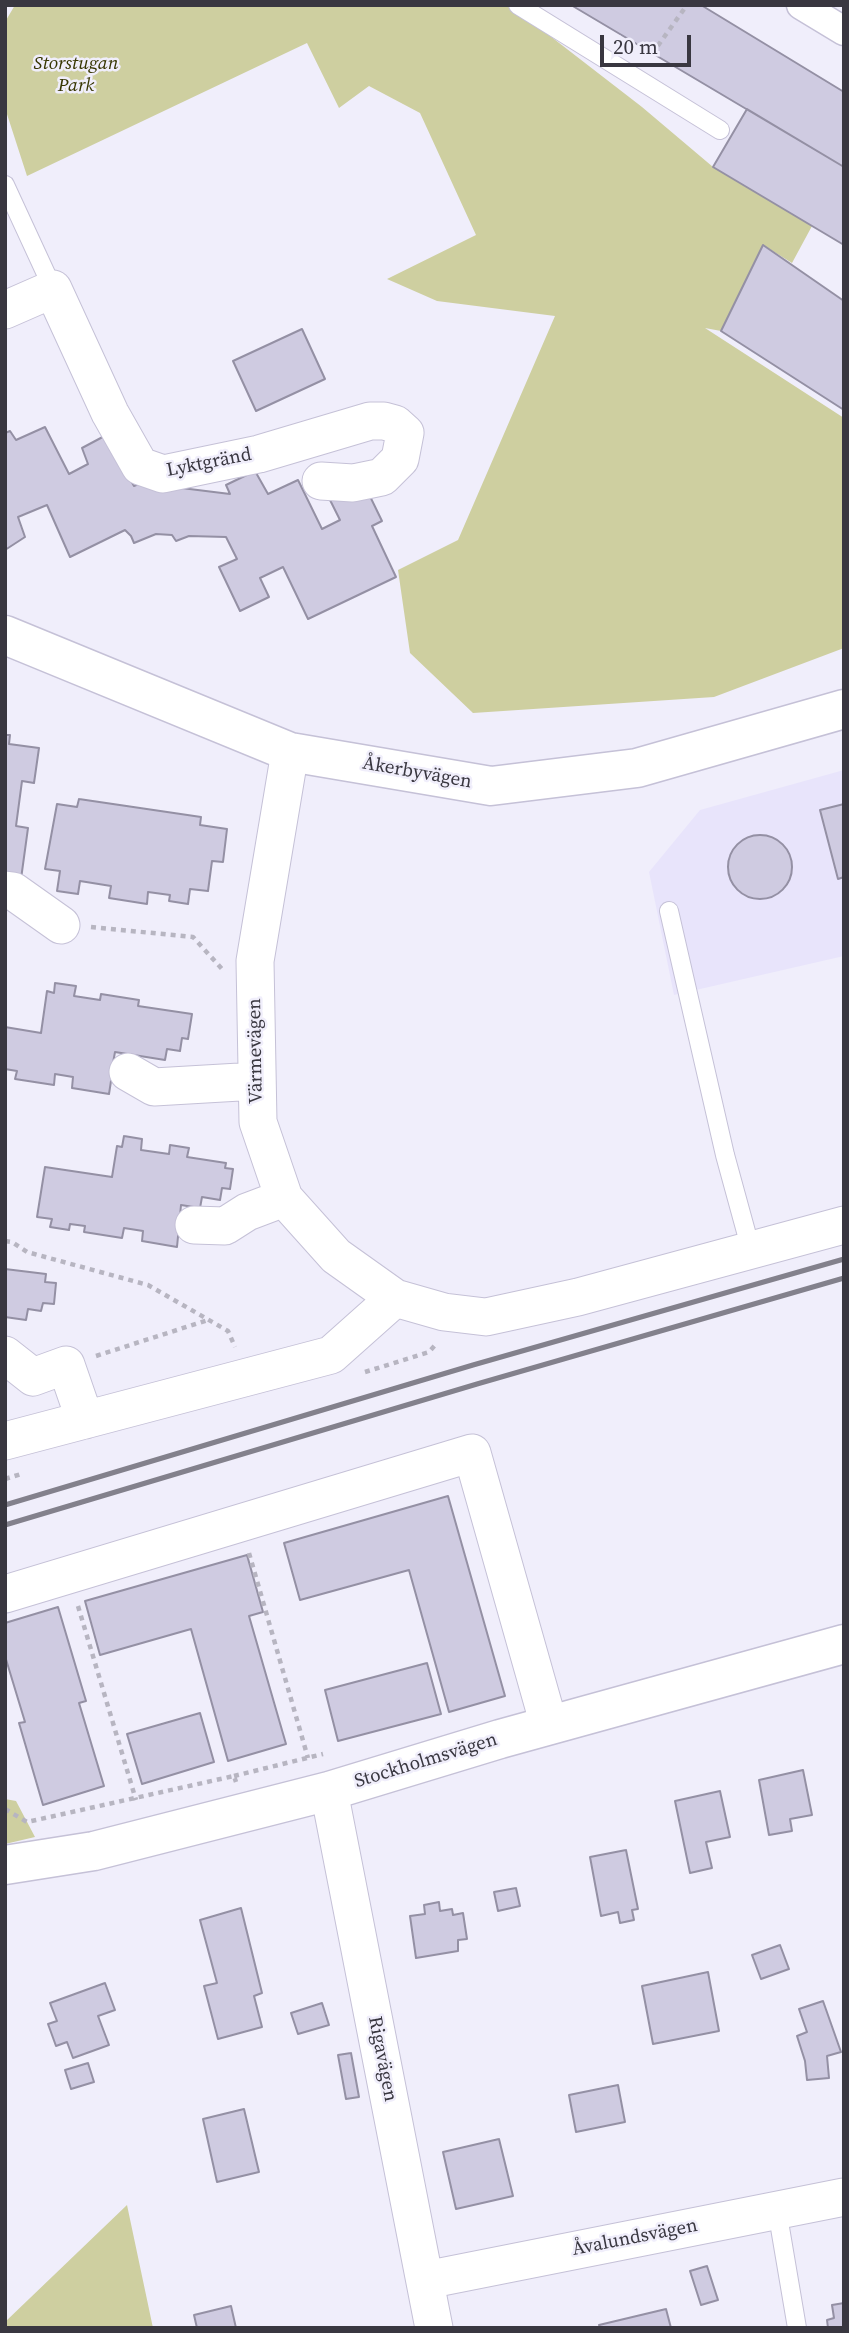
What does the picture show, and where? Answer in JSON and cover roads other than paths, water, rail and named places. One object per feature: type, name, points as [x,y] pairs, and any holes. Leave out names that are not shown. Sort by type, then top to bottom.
[{"type":"street","points":[[801,5],[844,31]]},
{"type":"street","points":[[5,310],[53,289]]},
{"type":"street","name":"Lyktgränd","points":[[53,289],[110,413],[140,466],[163,474],[201,467],[258,454],[369,421],[395,424],[404,433],[400,459],[382,477],[353,483],[321,481]]},
{"type":"street","name":"Åkerbyvägen","points":[[5,635],[290,752],[491,786],[637,768],[844,709]]},
{"type":"street","name":"Värmevägen","points":[[290,752],[255,961],[258,1122],[284,1198],[336,1256],[395,1298],[444,1312],[486,1317],[578,1297],[844,1225]]},
{"type":"street","points":[[5,890],[13,891],[61,925]]},
{"type":"street","points":[[128,1072],[154,1087],[257,1081]]},
{"type":"street","points":[[194,1225],[225,1226],[247,1212],[284,1198]]},
{"type":"street","points":[[5,1441],[331,1355],[395,1298]]},
{"type":"street","points":[[27,1371],[85,1420]]},
{"type":"street","points":[[5,1594],[472,1453],[549,1725]]},
{"type":"street","name":"Stockholmsvägen","points":[[5,1865],[94,1851],[329,1791],[549,1725],[844,1644]]},
{"type":"street","name":"Rigavägen","points":[[329,1791],[434,2328]]},
{"type":"street","name":"Åvalundsvägen","points":[[426,2280],[844,2197]]},
{"type":"lane","points":[[518,5],[720,130]]},
{"type":"lane","points":[[5,185],[53,289]]},
{"type":"lane","points":[[669,911],[725,1155],[751,1250]]},
{"type":"lane","points":[[777,2210],[797,2328]]},
{"type":"railway","points":[[5,1505],[473,1365],[844,1259]]},
{"type":"railway","points":[[5,1525],[844,1278]]},
{"type":"park label","name":"Storstugan Park","points":[[76,75]]}]
